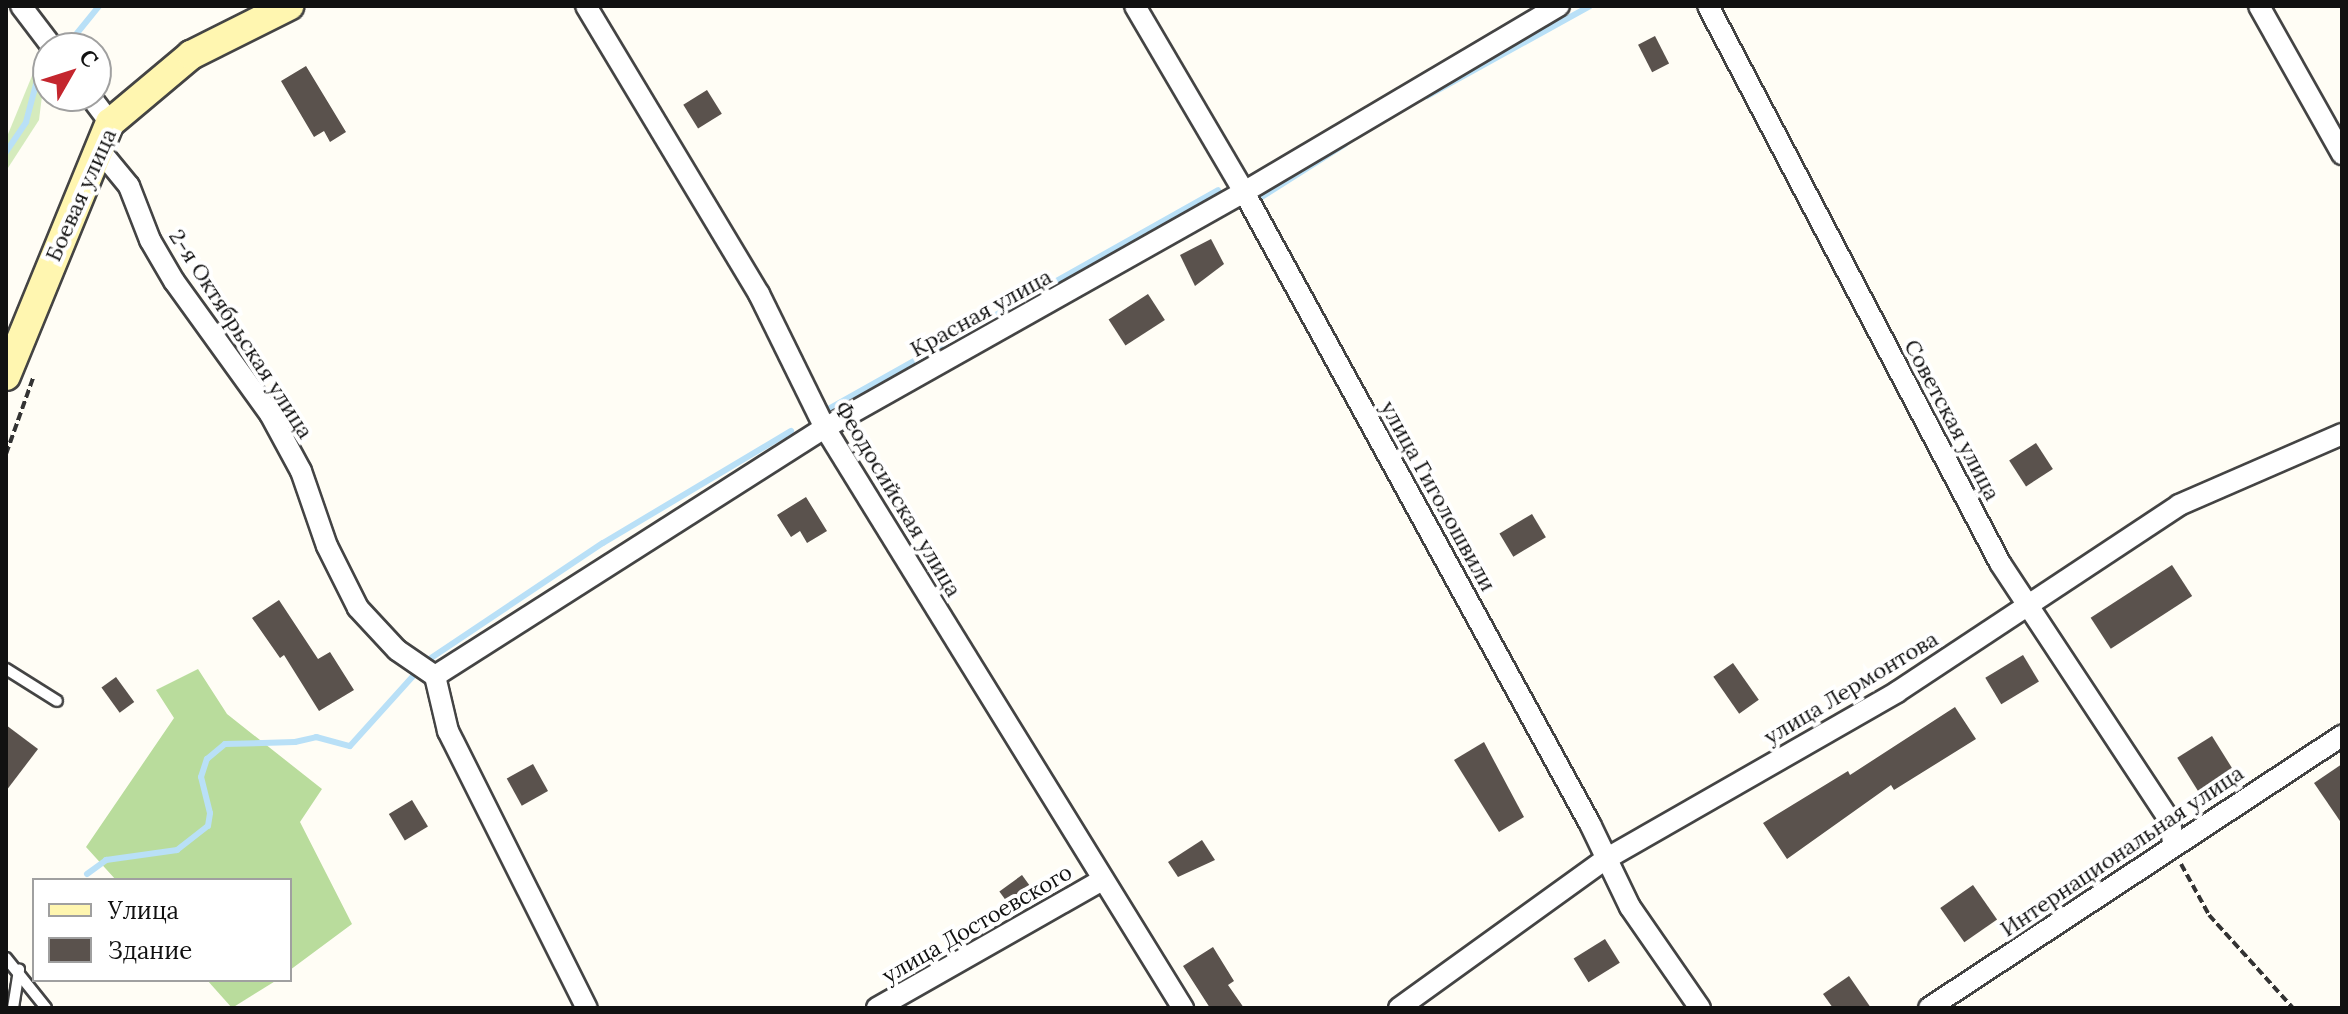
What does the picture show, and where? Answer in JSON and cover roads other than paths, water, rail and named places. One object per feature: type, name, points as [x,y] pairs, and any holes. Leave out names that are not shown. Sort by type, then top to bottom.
[{"type":"street","points":[[21,6],[41,32]]},
{"type":"street","name":"Боевая улица","points":[[6,376],[104,135],[191,55],[289,6]]},
{"type":"street","name":"Феодосийская улица","points":[[586,6],[759,294],[825,428],[1101,881],[1183,1008]]},
{"type":"street","name":"улица Гиголошвили","points":[[1135,6],[1244,192],[1590,824],[1604,860],[1700,1008]]},
{"type":"street","name":"Красная улица","points":[[435,676],[825,428],[1244,192],[1559,6]]},
{"type":"street","name":"Советская улица","points":[[1708,6],[2026,607],[2170,821],[2173,843]]},
{"type":"street","points":[[2259,6],[2342,154]]},
{"type":"street","name":"2-я Октябрьская улица","points":[[96,112],[150,240],[174,281],[270,414],[301,471],[327,546],[358,608],[397,650],[435,676]]},
{"type":"street","name":"улица Лермонтова","points":[[1399,1008],[1604,860],[1897,692],[2179,505],[2342,434]]},
{"type":"street","points":[[435,676],[448,731],[587,1008]]},
{"type":"street","name":"Интернациональная улица","points":[[1929,1008],[2173,843],[2342,736]]},
{"type":"street","name":"улица Достоевского","points":[[877,1008],[1101,881]]},
{"type":"lane","points":[[6,669],[57,701]]},
{"type":"lane","points":[[6,958],[19,969],[46,1008]]},
{"type":"lane","points":[[13,1008],[19,969]]},
{"type":"waterway","points":[[78,32],[99,6]]},
{"type":"waterway","points":[[1427,96],[1590,6]]},
{"type":"waterway","points":[[6,152],[26,122],[32,99]]},
{"type":"waterway","points":[[1260,198],[1345,144]]},
{"type":"waterway","points":[[830,408],[1218,190]]},
{"type":"waterway","points":[[431,658],[603,543],[791,431]]},
{"type":"waterway","points":[[87,874],[106,860],[177,850],[208,826],[210,813],[201,777],[207,759],[225,744],[295,742],[316,737],[350,746],[414,675]]}]
